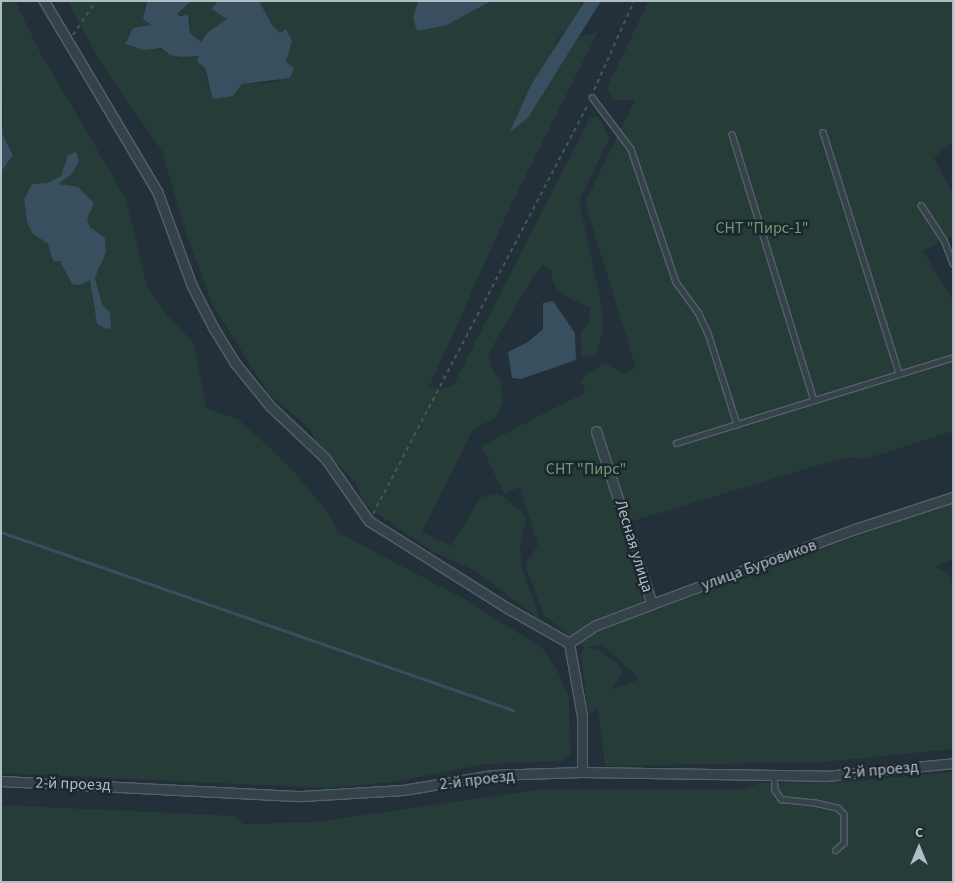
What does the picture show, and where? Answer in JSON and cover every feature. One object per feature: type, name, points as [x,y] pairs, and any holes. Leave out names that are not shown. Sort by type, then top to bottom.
[{"type":"street","points":[[44,1],[157,191],[192,286],[230,356],[270,406],[325,458],[369,521],[509,609],[569,643],[582,716],[582,772]]},
{"type":"street","name":"Лесная улица","points":[[596,431],[652,604]]},
{"type":"street","name":"улица Буровиков","points":[[569,643],[594,626],[855,529],[953,497]]},
{"type":"street","name":"2-й проезд","points":[[1,781],[302,796],[403,790],[494,775],[582,772],[826,776],[953,763]]},
{"type":"lane","points":[[592,97],[631,149],[676,282],[698,312],[708,333],[737,424]]},
{"type":"lane","points":[[823,132],[899,373]]},
{"type":"lane","points":[[732,134],[772,254],[814,400]]},
{"type":"lane","points":[[921,205],[944,240],[953,263]]},
{"type":"lane","points":[[676,443],[953,357]]},
{"type":"lane","points":[[774,775],[775,790],[781,799],[817,803],[838,808],[844,814],[844,843],[836,850]]},
{"type":"path","points":[[68,41],[82,26],[96,1]]},
{"type":"path","points":[[369,521],[592,97],[634,1]]},
{"type":"green space","points":[[1,1],[15,1],[40,52],[125,197],[147,286],[167,315],[194,343],[206,408],[239,420],[275,453],[296,474],[328,513],[339,533],[464,599],[542,648],[559,674],[569,698],[570,756],[561,761],[486,764],[393,782],[329,788],[1,773],[1,172],[13,154],[3,136]],"holes":[[[68,156],[71,175],[57,184],[69,188],[90,227],[101,267],[95,278],[102,304],[110,313],[95,314],[90,279],[60,261],[53,261],[48,244],[32,233],[27,222],[24,199],[32,184],[47,183],[61,176]]]},
{"type":"green space","points":[[67,1],[147,1],[144,8],[152,25],[144,50],[155,47],[170,55],[200,57],[197,62],[205,68],[208,86],[233,96],[242,84],[278,82],[285,62],[286,29],[280,33],[272,25],[259,1],[418,1],[413,18],[447,25],[491,1],[581,1],[580,14],[558,39],[548,62],[532,83],[510,131],[528,118],[579,37],[598,32],[509,209],[429,387],[442,389],[454,384],[590,118],[598,116],[609,139],[579,201],[602,309],[603,332],[596,354],[582,357],[580,333],[590,322],[590,308],[561,294],[553,282],[551,269],[543,265],[534,275],[488,354],[493,372],[500,379],[503,402],[496,417],[472,431],[422,532],[451,546],[481,497],[497,494],[504,497],[526,517],[520,549],[522,568],[540,620],[476,571],[432,551],[365,505],[355,481],[316,442],[310,429],[269,394],[213,306],[186,233],[162,151],[102,64]]},
{"type":"green space","points":[[191,1],[218,1],[211,9],[227,19],[207,33],[201,42],[190,33],[190,18],[177,14]]},
{"type":"green space","points":[[649,1],[953,1],[953,141],[934,158],[953,194],[953,235],[923,251],[953,301],[953,431],[865,459],[851,457],[822,464],[629,522],[658,609],[953,501],[953,559],[935,567],[949,573],[953,593],[953,749],[824,762],[605,766],[598,707],[588,715],[581,653],[585,648],[543,614],[525,564],[538,545],[520,487],[504,493],[481,446],[586,392],[581,382],[585,375],[605,363],[624,374],[636,368],[585,203],[635,100],[613,100],[607,87]],"holes":[[[602,644],[640,679],[610,690],[622,675],[621,667],[598,649],[587,648]]]},
{"type":"green space","points":[[953,772],[953,882],[1,882],[1,805],[236,816],[243,824],[316,822],[538,790],[743,789],[760,783],[843,782]]},
{"type":"water","points":[[147,1],[191,1],[177,14],[180,16],[188,15],[190,33],[201,42],[207,33],[227,19],[211,9],[218,1],[259,1],[272,25],[280,33],[286,29],[292,41],[286,62],[294,68],[290,78],[242,84],[233,96],[213,99],[205,68],[197,62],[199,56],[181,57],[170,55],[161,48],[144,50],[125,44],[133,28],[151,25],[143,19]]},
{"type":"water","points":[[418,1],[491,1],[447,25],[417,31],[413,18]]},
{"type":"water","points":[[585,1],[601,1],[528,118],[509,133],[532,83]]},
{"type":"water","points":[[1,113],[3,136],[13,155],[1,172]]},
{"type":"water","points":[[76,152],[79,162],[71,175],[58,184],[78,187],[94,203],[87,219],[90,227],[105,238],[106,252],[95,278],[102,304],[110,313],[111,328],[106,329],[97,324],[90,280],[80,285],[72,284],[60,261],[53,261],[48,244],[32,233],[27,222],[24,199],[32,184],[47,183],[61,176],[68,155]]},
{"type":"water","points":[[553,301],[575,333],[576,360],[521,379],[512,378],[508,352],[528,342],[543,329],[543,303]]},
{"type":"waterway","points":[[1,532],[513,710]]},
{"type":"park label","name":"СНТ \"Пирс-1\"","points":[[762,228]]},
{"type":"park label","name":"СНТ \"Пирс\"","points":[[586,469]]}]
